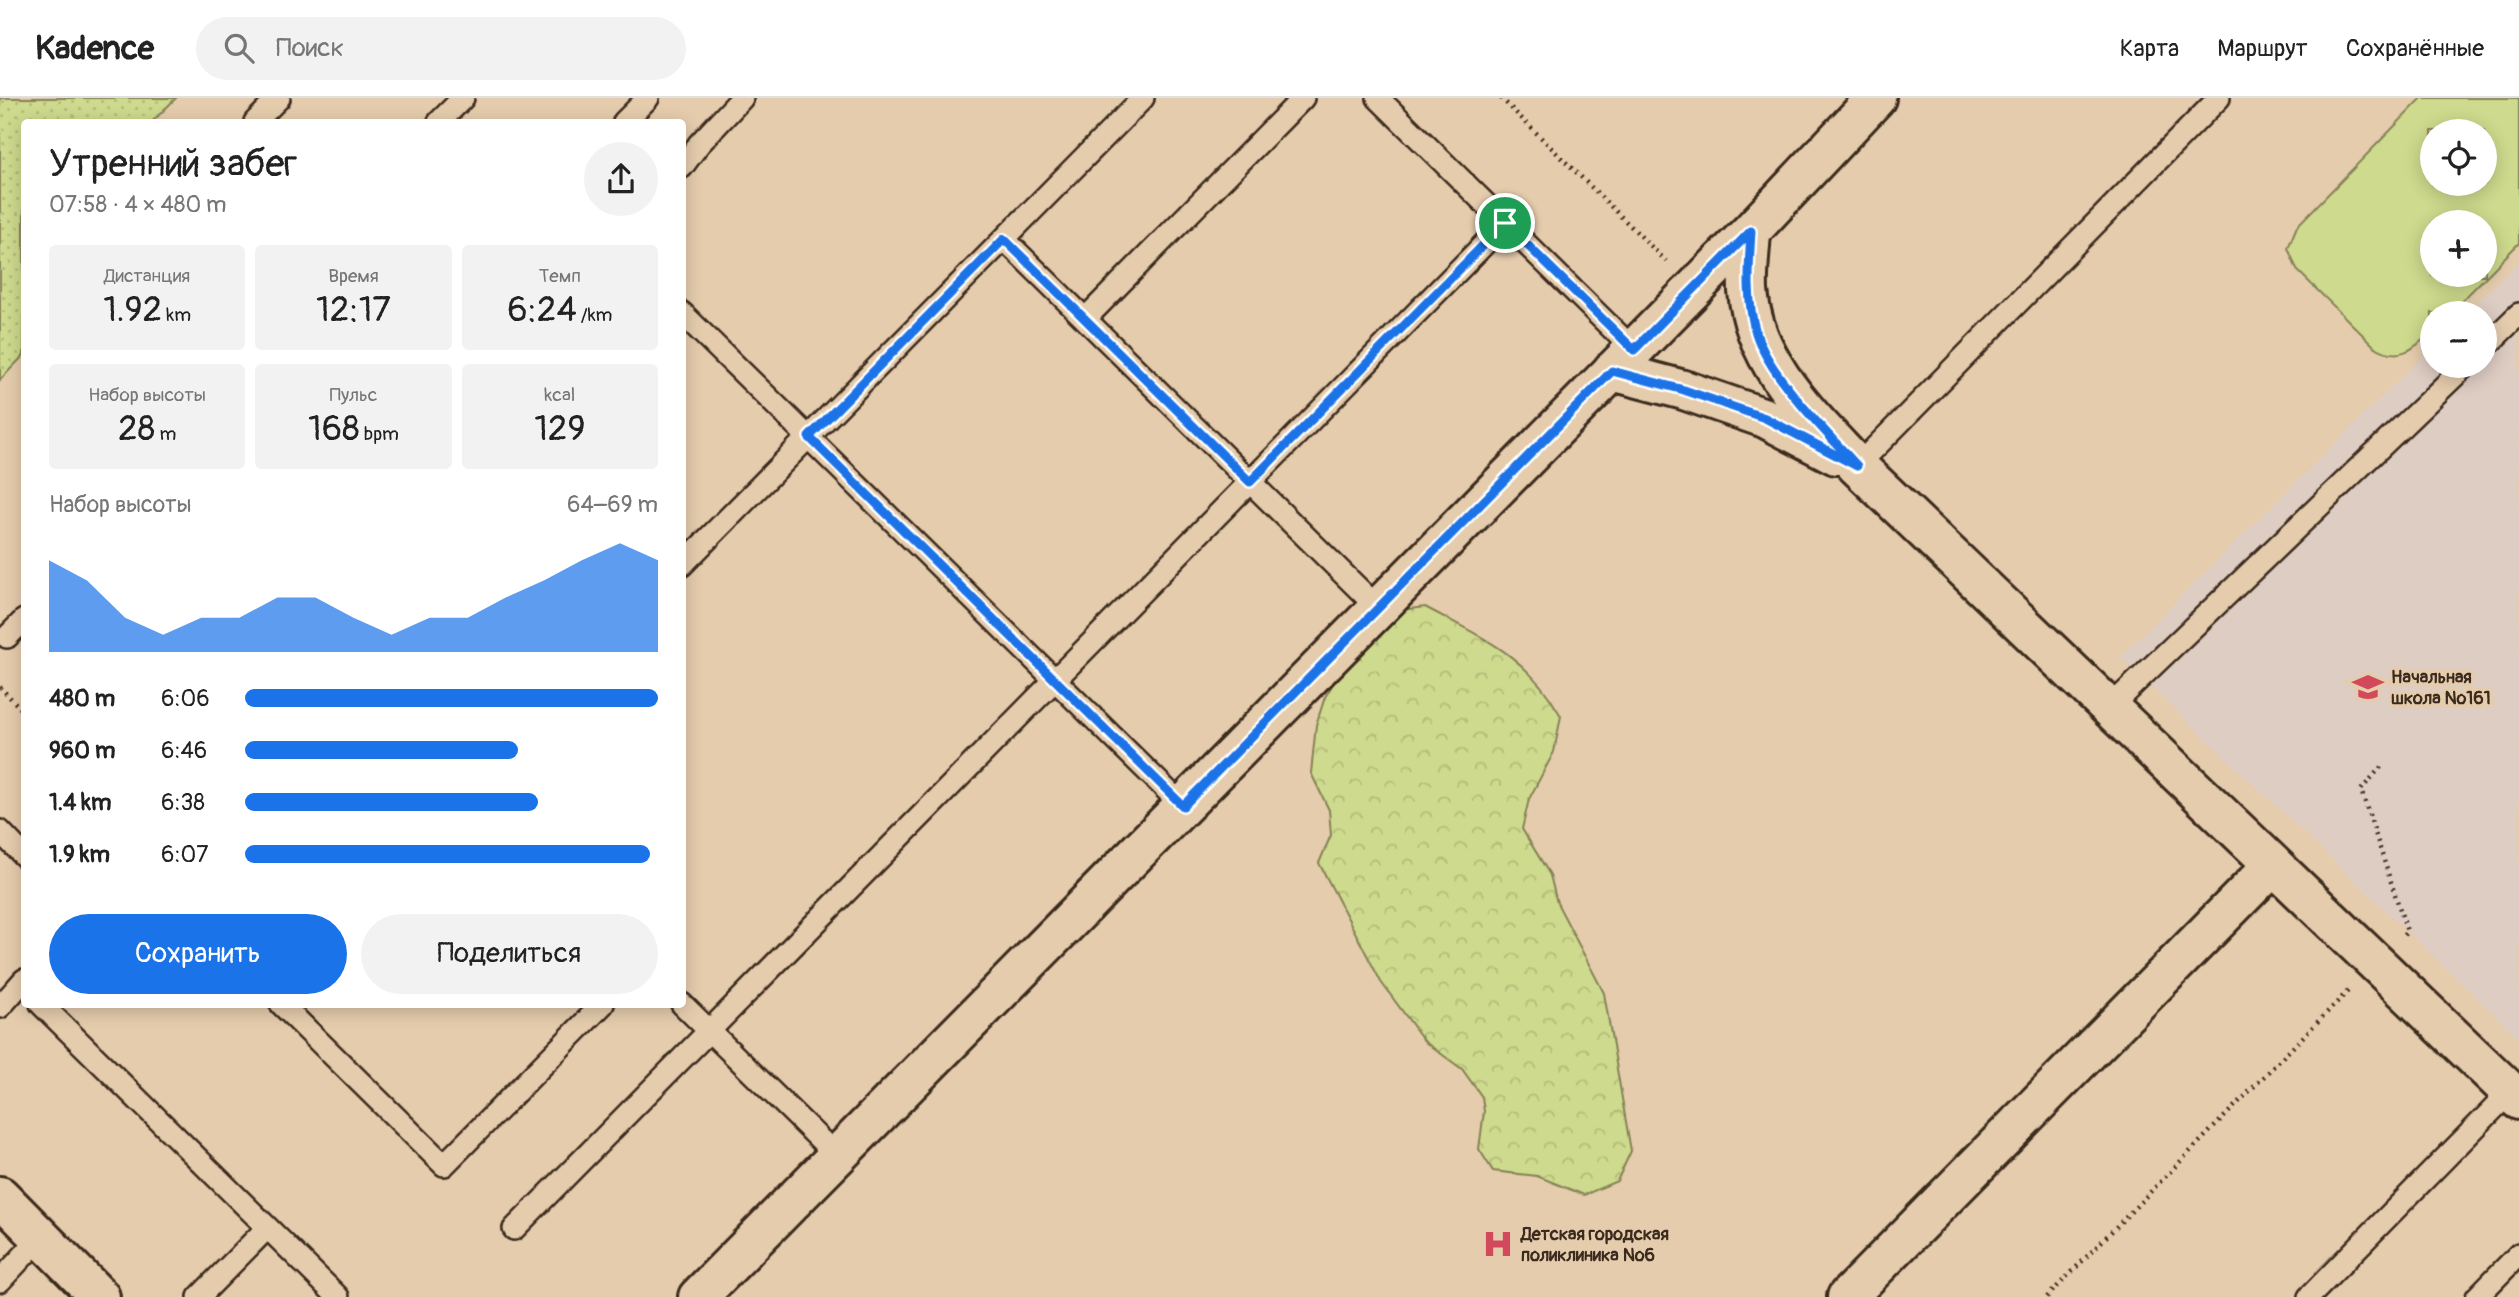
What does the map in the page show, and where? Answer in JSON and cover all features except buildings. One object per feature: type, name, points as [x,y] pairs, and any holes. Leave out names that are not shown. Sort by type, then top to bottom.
[{"type":"street","points":[[698,1297],[1751,231],[1876,98]]},
{"type":"street","points":[[1751,231],[1748,290],[1756,335],[1787,389],[1857,466],[2515,1096]]},
{"type":"street","points":[[1623,361],[1684,390],[1765,418],[1857,466]]},
{"type":"street","points":[[1847,1297],[2273,865]]},
{"type":"street","points":[[0,1196],[100,1297]]},
{"type":"lane","points":[[258,119],[279,98]]},
{"type":"lane","points":[[442,119],[463,98]]},
{"type":"lane","points":[[627,119],[648,98]]},
{"type":"lane","points":[[686,162],[742,98]]},
{"type":"lane","points":[[686,561],[1143,98]]},
{"type":"lane","points":[[1085,319],[1303,98]]},
{"type":"lane","points":[[1378,98],[1505,223],[1623,361]]},
{"type":"lane","points":[[1857,466],[2219,98]]},
{"type":"lane","points":[[514,1229],[1505,223]]},
{"type":"lane","points":[[1004,239],[1378,608]]},
{"type":"lane","points":[[2497,335],[2519,314]]},
{"type":"lane","points":[[686,317],[1183,806]]},
{"type":"lane","points":[[2109,708],[2453,378]]},
{"type":"lane","points":[[7,638],[21,623]]},
{"type":"lane","points":[[0,831],[21,853]]},
{"type":"lane","points":[[0,1007],[21,987]]},
{"type":"lane","points":[[45,1008],[338,1297]]},
{"type":"lane","points":[[285,1008],[444,1165],[599,1008]]},
{"type":"lane","points":[[686,1008],[837,1156]]},
{"type":"lane","points":[[2309,1297],[2515,1096]]},
{"type":"lane","points":[[199,1297],[267,1228]]},
{"type":"lane","points":[[0,1281],[41,1237]]},
{"type":"lane","points":[[2477,1297],[2519,1254]]},
{"type":"path","points":[[1501,98],[1694,288]]},
{"type":"path","points":[[0,687],[21,709]]},
{"type":"path","points":[[2047,1297],[2407,931],[2361,790],[2381,767]]},
{"type":"shaded area","points":[[2519,261],[2519,1038],[2120,657],[2420,359],[2420,378],[2497,378],[2497,301],[2478,301],[2492,287],[2497,287],[2497,283]]},
{"type":"green space","points":[[0,98],[176,98],[155,119],[21,119],[21,358],[0,380]]},
{"type":"green space","points":[[2422,98],[2519,98],[2519,243],[2497,265],[2497,210],[2420,210],[2420,287],[2476,287],[2462,301],[2420,301],[2419,344],[2398,353],[2383,351],[2374,346],[2297,270],[2288,248],[2297,226]]},
{"type":"green space","points":[[1425,607],[1485,639],[1519,663],[1548,695],[1561,716],[1554,752],[1529,799],[1522,829],[1550,875],[1557,903],[1604,993],[1631,1151],[1617,1181],[1584,1195],[1537,1176],[1493,1171],[1479,1149],[1484,1111],[1482,1097],[1462,1069],[1425,1042],[1381,982],[1319,863],[1331,835],[1329,810],[1311,773],[1316,725],[1325,697],[1350,656],[1394,611]]},
{"type":"place","name":"Начальная школа №161","points":[[2368,687]]},
{"type":"place","name":"Детская городская поликлиника №6","points":[[1498,1244]]},
{"type":"route","points":[[1505,223],[1634,350],[1751,231],[1748,290],[1756,335],[1787,389],[1857,466],[1765,418],[1684,390],[1612,371],[1183,806],[809,437],[1004,239],[1250,482],[1505,223]]}]
